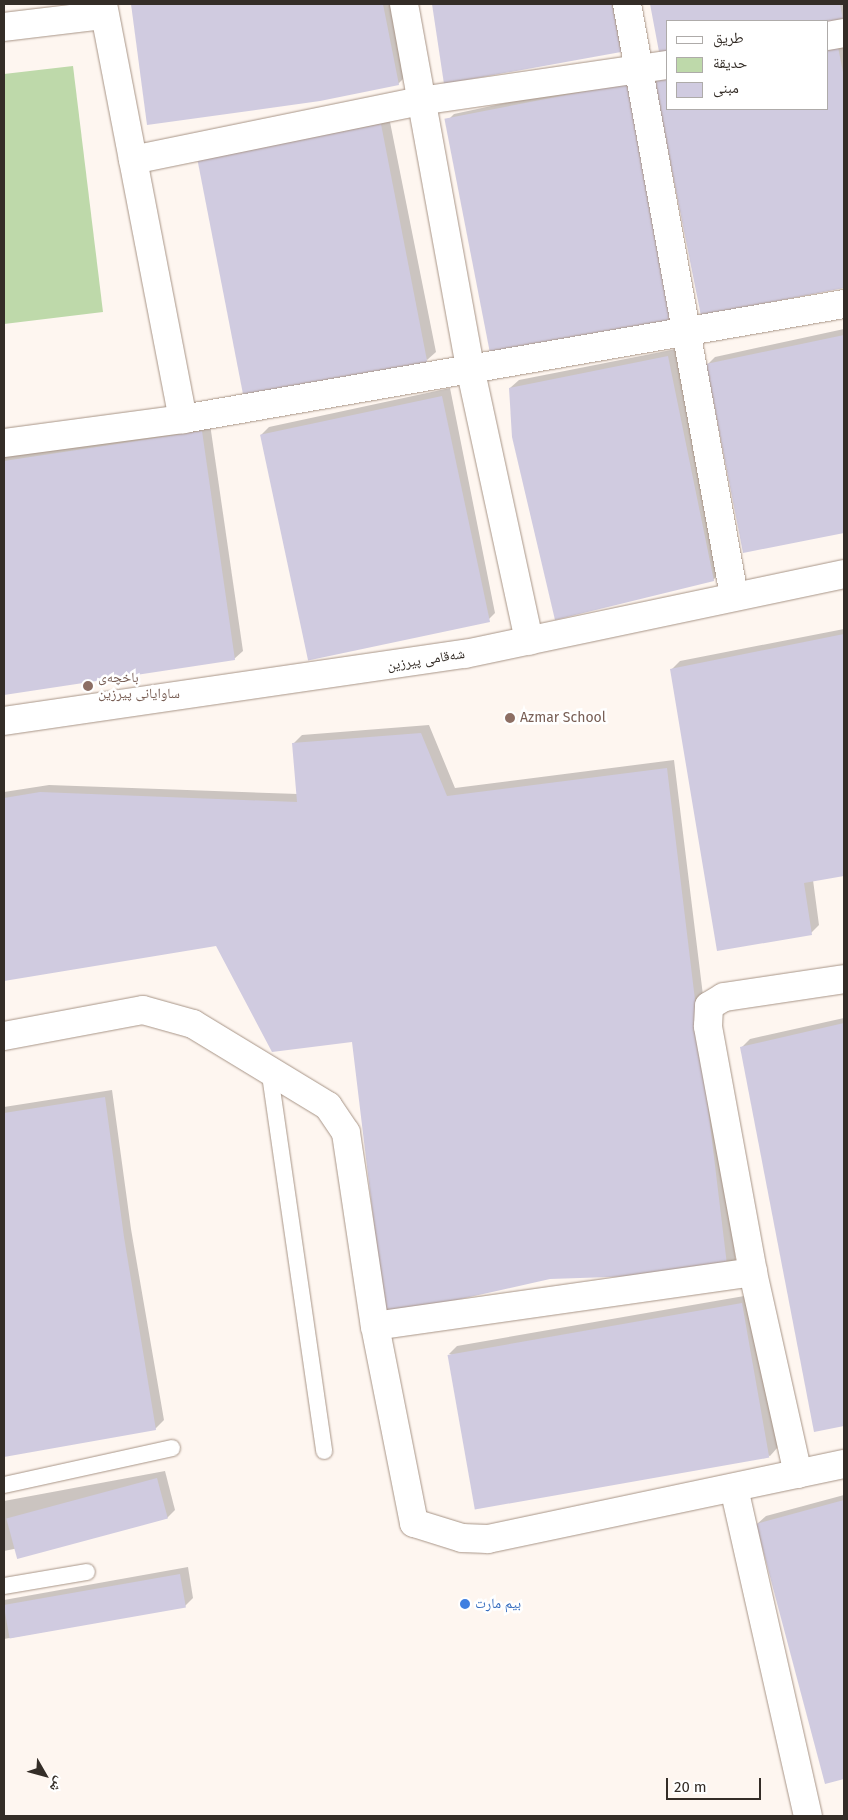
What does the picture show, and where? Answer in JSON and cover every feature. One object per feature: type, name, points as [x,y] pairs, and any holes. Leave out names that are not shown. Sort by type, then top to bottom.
[{"type":"street","points":[[404,4],[420,101],[471,372],[529,642]]},
{"type":"street","points":[[627,4],[734,596]]},
{"type":"street","points":[[4,27],[103,9],[183,420]]},
{"type":"street","points":[[828,36],[844,33]]},
{"type":"street","points":[[132,160],[420,101],[666,66]]},
{"type":"street","points":[[4,444],[183,420],[471,372],[844,304]]},
{"type":"street","name":"شەقامی پیرزین","points":[[4,721],[400,664],[529,642],[734,596],[844,574]]},
{"type":"street","points":[[798,1474],[754,1272],[708,1026],[709,1006],[724,997],[844,979]]},
{"type":"street","points":[[4,1036],[143,1010],[193,1024],[269,1068],[328,1106],[346,1133],[375,1326],[414,1523],[462,1538],[488,1539],[844,1464]]},
{"type":"street","points":[[375,1326],[754,1272]]},
{"type":"street","points":[[734,1488],[808,1816]]},
{"type":"lane","points":[[269,1068],[324,1451]]},
{"type":"lane","points":[[4,1485],[172,1448]]},
{"type":"lane","points":[[4,1586],[87,1572]]},
{"type":"green space","points":[[73,66],[103,312],[4,324],[4,74]]},
{"type":"building","points":[[131,4],[383,4],[399,85],[320,101],[147,125]]},
{"type":"building","points":[[432,4],[612,4],[621,52],[444,84]]},
{"type":"building","points":[[650,4],[840,4],[843,20],[828,24],[828,20],[666,20],[666,55],[660,57]]},
{"type":"building","points":[[837,42],[844,77],[844,288],[701,316],[654,81],[666,78],[666,110],[828,110],[828,45]]},
{"type":"building","points":[[628,83],[674,322],[491,357],[444,119]]},
{"type":"building","points":[[381,124],[427,363],[244,398],[197,160]]},
{"type":"building","points":[[844,335],[844,533],[743,553],[706,364]]},
{"type":"building","points":[[668,356],[714,581],[555,620],[512,437],[509,388]]},
{"type":"building","points":[[442,396],[490,622],[308,661],[260,435]]},
{"type":"building","points":[[202,431],[235,660],[4,695],[4,461]]},
{"type":"building","points":[[844,634],[844,876],[804,883],[812,935],[717,951],[670,669]]},
{"type":"building","points":[[421,733],[447,796],[667,768],[728,1273],[550,1279],[385,1316],[352,1042],[272,1052],[216,946],[4,981],[4,798],[40,792],[297,802],[292,743]]},
{"type":"building","points":[[844,1023],[844,1426],[814,1432],[740,1047]]},
{"type":"building","points":[[105,1097],[124,1237],[156,1430],[4,1457],[4,1113]]},
{"type":"building","points":[[742,1303],[769,1458],[475,1510],[448,1355]]},
{"type":"building","points":[[157,1478],[168,1519],[17,1559],[6,1518]]},
{"type":"building","points":[[844,1500],[844,1779],[825,1784],[756,1524]]},
{"type":"building","points":[[180,1574],[186,1607],[10,1639],[4,1605]]},
{"type":"place","name":"باخچەی ساوایانی پیرزین","points":[[88,686]]},
{"type":"place","name":"Azmar School","points":[[510,718]]},
{"type":"place","name":"بیم مارت","points":[[465,1604]]}]
